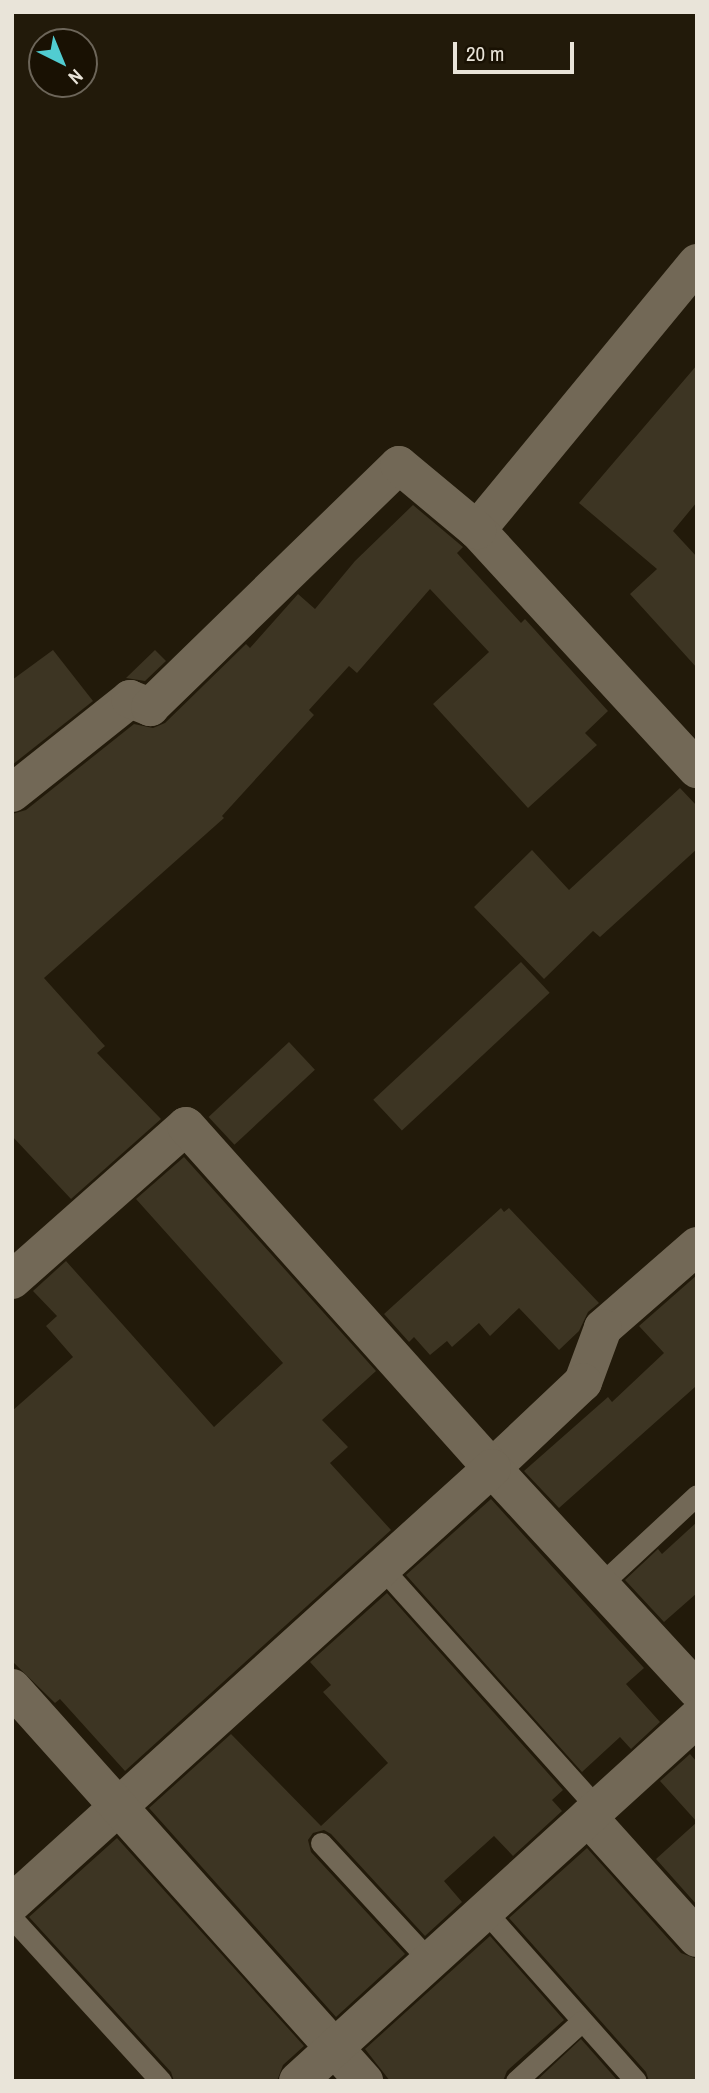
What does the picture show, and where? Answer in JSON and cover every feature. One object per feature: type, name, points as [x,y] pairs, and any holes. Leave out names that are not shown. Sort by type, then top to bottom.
[{"type":"street","points":[[477,530],[697,263]]},
{"type":"street","points":[[12,793],[130,699],[150,706],[399,464],[477,530],[697,769]]},
{"type":"street","points":[[12,1280],[186,1126],[492,1468],[697,1690]]},
{"type":"street","points":[[12,1903],[492,1468],[583,1382],[603,1328],[697,1246]]},
{"type":"street","points":[[12,1688],[364,2081]]},
{"type":"street","points":[[298,2081],[697,1718]]},
{"type":"street","points":[[592,1813],[697,1938]]},
{"type":"lane","points":[[600,1585],[697,1495]]},
{"type":"lane","points":[[382,1568],[592,1813]]},
{"type":"lane","points":[[321,1843],[430,1961]]},
{"type":"lane","points":[[485,1911],[636,2081]]},
{"type":"lane","points":[[12,1918],[161,2081]]},
{"type":"lane","points":[[516,2081],[582,2021]]},
{"type":"building","points":[[697,365],[697,502],[673,531],[697,557],[697,668],[630,594],[657,569],[579,503]]},
{"type":"building","points":[[413,505],[463,547],[457,553],[521,623],[525,619],[608,711],[585,733],[597,745],[528,808],[433,704],[489,652],[430,589],[357,673],[349,666],[309,710],[314,715],[222,816],[224,818],[44,978],[105,1046],[97,1053],[161,1119],[71,1199],[12,1136],[12,814],[26,810],[134,724],[153,728],[165,723],[246,644],[250,648],[298,594],[315,609],[355,561]]},
{"type":"building","points":[[53,650],[93,701],[12,765],[12,680]]},
{"type":"building","points":[[155,650],[166,661],[145,681],[126,678]]},
{"type":"building","points":[[680,788],[697,806],[697,849],[600,937],[593,931],[544,979],[474,907],[532,850],[569,890]]},
{"type":"building","points":[[521,962],[550,993],[402,1130],[373,1100]]},
{"type":"building","points":[[289,1042],[315,1070],[234,1145],[209,1117]]},
{"type":"building","points":[[184,1157],[376,1371],[322,1420],[348,1447],[330,1463],[391,1530],[125,1771],[60,1699],[55,1703],[12,1661],[12,1411],[73,1357],[46,1326],[57,1316],[33,1291],[66,1261],[214,1427],[283,1363],[136,1199]]},
{"type":"building","points":[[501,1208],[504,1212],[509,1208],[599,1303],[588,1312],[579,1331],[559,1350],[519,1308],[490,1336],[479,1323],[452,1347],[447,1341],[430,1355],[414,1337],[409,1342],[384,1314]]},
{"type":"building","points":[[697,1275],[697,1389],[695,1387],[559,1508],[524,1471],[608,1397],[612,1402],[664,1353],[639,1326]]},
{"type":"building","points":[[491,1499],[644,1668],[626,1684],[660,1722],[631,1749],[620,1737],[582,1772],[406,1575]]},
{"type":"building","points":[[697,1522],[697,1593],[664,1622],[625,1580],[658,1549],[662,1554]]},
{"type":"building","points":[[387,1593],[563,1790],[552,1800],[562,1811],[513,1856],[494,1836],[444,1881],[462,1902],[425,1936],[331,1834],[324,1830],[313,1833],[308,1840],[311,1852],[405,1954],[336,2017],[149,1808],[231,1734],[321,1826],[388,1763],[323,1692],[331,1685],[310,1662]]},
{"type":"building","points":[[690,1754],[697,1762],[697,1822],[660,1781]]},
{"type":"building","points":[[697,1822],[697,1905],[656,1859]]},
{"type":"building","points":[[117,1838],[304,2046],[283,2065],[277,2081],[174,2081],[171,2072],[29,1917]]},
{"type":"building","points":[[587,1848],[681,1953],[697,1959],[697,2081],[649,2081],[646,2072],[509,1918]]},
{"type":"building","points":[[490,1936],[564,2020],[507,2071],[503,2081],[390,2081],[365,2049]]},
{"type":"building","points":[[581,2039],[618,2081],[536,2081]]}]
